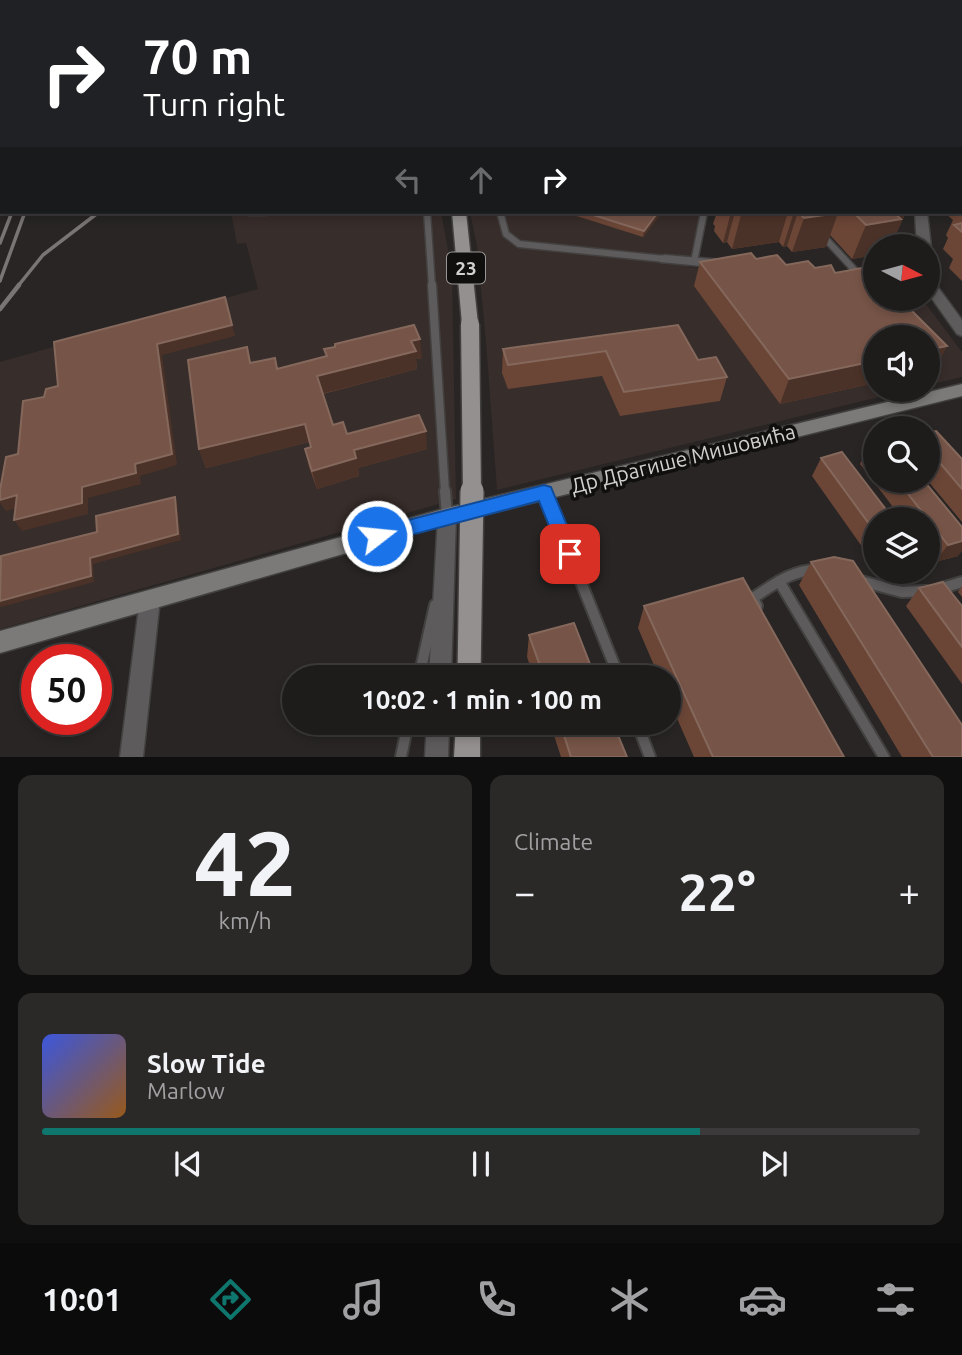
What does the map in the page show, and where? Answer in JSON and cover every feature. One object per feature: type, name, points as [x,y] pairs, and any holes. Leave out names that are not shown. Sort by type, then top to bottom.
[{"type":"main road","name":"23","points":[[459,214],[470,324],[472,472],[469,665]]},
{"type":"main road","name":"Др Драгише Мишовића","points":[[0,642],[447,516],[962,390]]},
{"type":"main road","points":[[467,757],[468,735]]},
{"type":"street","points":[[921,214],[923,234]]},
{"type":"street","points":[[665,259],[733,265]]},
{"type":"street","points":[[837,276],[863,278]]},
{"type":"street","points":[[940,301],[962,331]]},
{"type":"street","points":[[441,665],[447,516]]},
{"type":"street","points":[[131,757],[150,599]]},
{"type":"street","points":[[436,757],[437,735]]},
{"type":"lane","points":[[427,214],[447,516]]},
{"type":"lane","points":[[501,214],[506,234],[519,244],[665,259]]},
{"type":"lane","points":[[694,262],[704,214]]},
{"type":"lane","points":[[824,237],[863,273]]},
{"type":"lane","points":[[544,492],[614,665]]},
{"type":"lane","points":[[766,622],[753,598],[779,581],[810,569],[902,592],[933,591],[962,582]]},
{"type":"lane","points":[[779,581],[884,757]]},
{"type":"lane","points":[[422,665],[437,596],[444,584]]},
{"type":"lane","points":[[401,757],[406,735]]},
{"type":"lane","points":[[642,735],[650,757]]},
{"type":"shaded area","points":[[231,214],[441,214],[452,271],[456,499],[0,629],[0,362],[258,289],[246,243],[237,244]]},
{"type":"shaded area","points":[[470,214],[701,214],[689,267],[863,285],[863,312],[932,312],[962,352],[962,377],[940,382],[940,325],[863,325],[863,401],[497,490],[477,246]]},
{"type":"building","points":[[590,214],[657,214],[644,231]]},
{"type":"building","points":[[800,214],[831,214],[804,218]]},
{"type":"building","points":[[855,214],[895,214],[901,219],[866,225]]},
{"type":"building","points":[[962,223],[962,232],[954,225]]},
{"type":"building","points":[[751,253],[756,259],[777,255],[786,265],[808,261],[815,268],[831,265],[835,273],[863,268],[863,312],[913,312],[926,325],[863,325],[863,364],[789,379],[700,262]]},
{"type":"building","points":[[225,297],[232,325],[157,344],[172,454],[135,464],[136,473],[82,487],[82,503],[14,520],[17,495],[0,500],[6,457],[18,454],[23,401],[44,397],[46,389],[58,386],[54,342]]},
{"type":"building","points":[[414,325],[420,339],[411,341],[416,351],[317,376],[333,425],[343,422],[347,434],[419,415],[426,431],[354,450],[356,458],[312,471],[305,449],[311,447],[305,424],[199,449],[188,360],[247,347],[250,363],[275,358],[277,369],[327,356],[324,349],[335,347],[335,344]]},
{"type":"building","points":[[678,325],[698,360],[716,357],[727,377],[624,392],[606,351],[508,365],[503,349]]},
{"type":"building","points":[[940,435],[962,459],[962,489],[940,463]]},
{"type":"building","points":[[842,452],[863,479],[863,493],[873,493],[884,507],[863,507],[863,516],[821,458]]},
{"type":"building","points":[[907,493],[934,493],[962,527],[962,541],[948,545],[940,535],[940,507],[918,507]]},
{"type":"building","points":[[175,497],[178,534],[90,558],[91,576],[0,601],[1,556],[97,532],[96,516]]},
{"type":"building","points":[[834,557],[853,561],[863,576],[863,584],[868,584],[962,725],[962,757],[933,757],[811,562]]},
{"type":"building","points":[[743,578],[844,757],[713,757],[681,687],[681,665],[671,665],[644,606]]},
{"type":"building","points":[[943,582],[962,606],[962,647],[919,588]]},
{"type":"building","points":[[574,623],[590,665],[540,665],[529,635]]},
{"type":"building","points":[[564,735],[618,735],[627,757],[571,757]]},
{"type":"railway","points":[[0,243],[11,214]]},
{"type":"railway","points":[[0,281],[24,214]]},
{"type":"railway","points":[[18,286],[43,255],[96,214]]},
{"type":"railway","points":[[0,309],[19,285]]},
{"type":"route","points":[[377,536],[544,492],[570,554]]}]
